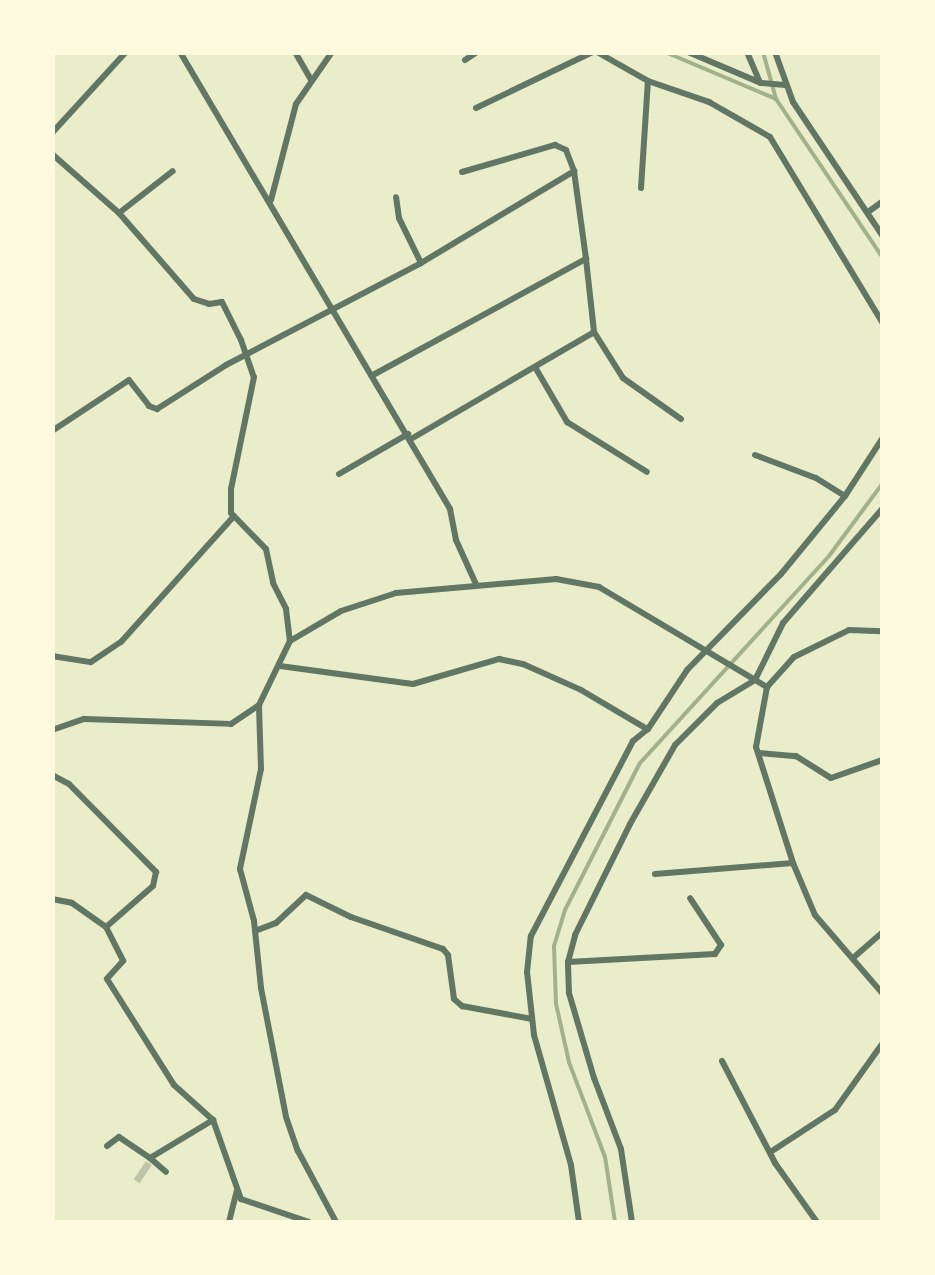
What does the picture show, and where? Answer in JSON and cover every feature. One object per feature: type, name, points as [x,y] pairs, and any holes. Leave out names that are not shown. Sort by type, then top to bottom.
[{"type":"street","points":[[52,133],[126,52]]},
{"type":"street","points":[[180,52],[271,200],[450,509],[456,540],[476,584]]},
{"type":"street","points":[[294,52],[311,80]]},
{"type":"street","points":[[271,200],[285,134],[296,104],[332,52]]},
{"type":"street","points":[[465,60],[477,52]]},
{"type":"street","points":[[476,108],[595,52],[648,81],[709,102],[770,137],[882,322]]},
{"type":"street","points":[[688,52],[761,84],[786,86]]},
{"type":"street","points":[[747,52],[761,84]]},
{"type":"street","points":[[774,52],[786,86],[882,234]]},
{"type":"street","points":[[641,188],[648,81]]},
{"type":"street","points":[[462,172],[554,145],[566,150],[574,171],[594,332],[623,378],[681,419]]},
{"type":"street","points":[[52,154],[120,213],[194,299],[208,304],[222,302],[254,377],[230,489],[234,516],[266,549],[273,583],[286,608],[290,642],[260,705],[261,769],[240,869],[255,931],[286,1117],[298,1151],[336,1222]]},
{"type":"street","points":[[120,213],[172,171]]},
{"type":"street","points":[[52,431],[122,382],[136,383],[149,406],[157,409],[245,356],[422,263],[574,171]]},
{"type":"street","points":[[396,198],[399,218],[422,263]]},
{"type":"street","points":[[868,212],[882,202]]},
{"type":"street","points":[[373,375],[586,258]]},
{"type":"street","points":[[339,474],[594,332]]},
{"type":"street","points":[[535,367],[567,422],[647,472]]},
{"type":"street","points":[[579,1222],[571,1165],[532,1019],[527,972],[531,936],[633,741],[648,729],[707,648],[746,614],[845,496],[882,439]]},
{"type":"street","points":[[755,455],[816,478],[845,496]]},
{"type":"street","points":[[632,1222],[621,1149],[569,992],[568,962],[596,892],[675,746],[716,703],[755,680],[784,624],[882,509]]},
{"type":"street","points":[[52,656],[91,662],[121,642],[234,516]]},
{"type":"street","points":[[290,642],[341,611],[396,593],[556,580],[599,587],[718,654],[767,687]]},
{"type":"street","points":[[882,631],[848,630],[794,658],[767,687],[758,753],[814,915],[882,992]]},
{"type":"street","points":[[280,666],[413,684],[499,659],[524,664],[582,690],[648,729]]},
{"type":"street","points":[[52,730],[84,719],[231,724],[260,705]]},
{"type":"street","points":[[758,753],[796,756],[831,778],[882,760]]},
{"type":"street","points":[[52,775],[69,784],[156,872],[153,886],[106,927]]},
{"type":"street","points":[[654,874],[793,863]]},
{"type":"street","points":[[255,931],[276,923],[306,894],[351,916],[443,948],[448,955],[454,999],[462,1006],[532,1019]]},
{"type":"street","points":[[52,898],[72,903],[106,927],[123,961],[107,978],[174,1085],[213,1120],[242,1199],[303,1222]]},
{"type":"street","points":[[568,962],[715,954],[720,946],[690,898]]},
{"type":"street","points":[[853,958],[882,933]]},
{"type":"street","points":[[772,1151],[835,1110],[882,1044]]},
{"type":"street","points":[[722,1060],[775,1163],[817,1222]]},
{"type":"street","points":[[150,1158],[213,1120]]},
{"type":"street","points":[[107,1146],[119,1137],[166,1172]]},
{"type":"street","points":[[229,1222],[238,1190]]},
{"type":"building","points":[[146,1161],[152,1165],[140,1183],[134,1179]]},
{"type":"waterway","points":[[665,52],[776,99]]},
{"type":"waterway","points":[[763,52],[776,99],[882,257]]},
{"type":"waterway","points":[[615,1222],[605,1157],[569,1062],[556,1004],[554,946],[565,910],[640,763],[829,556],[882,484]]}]
